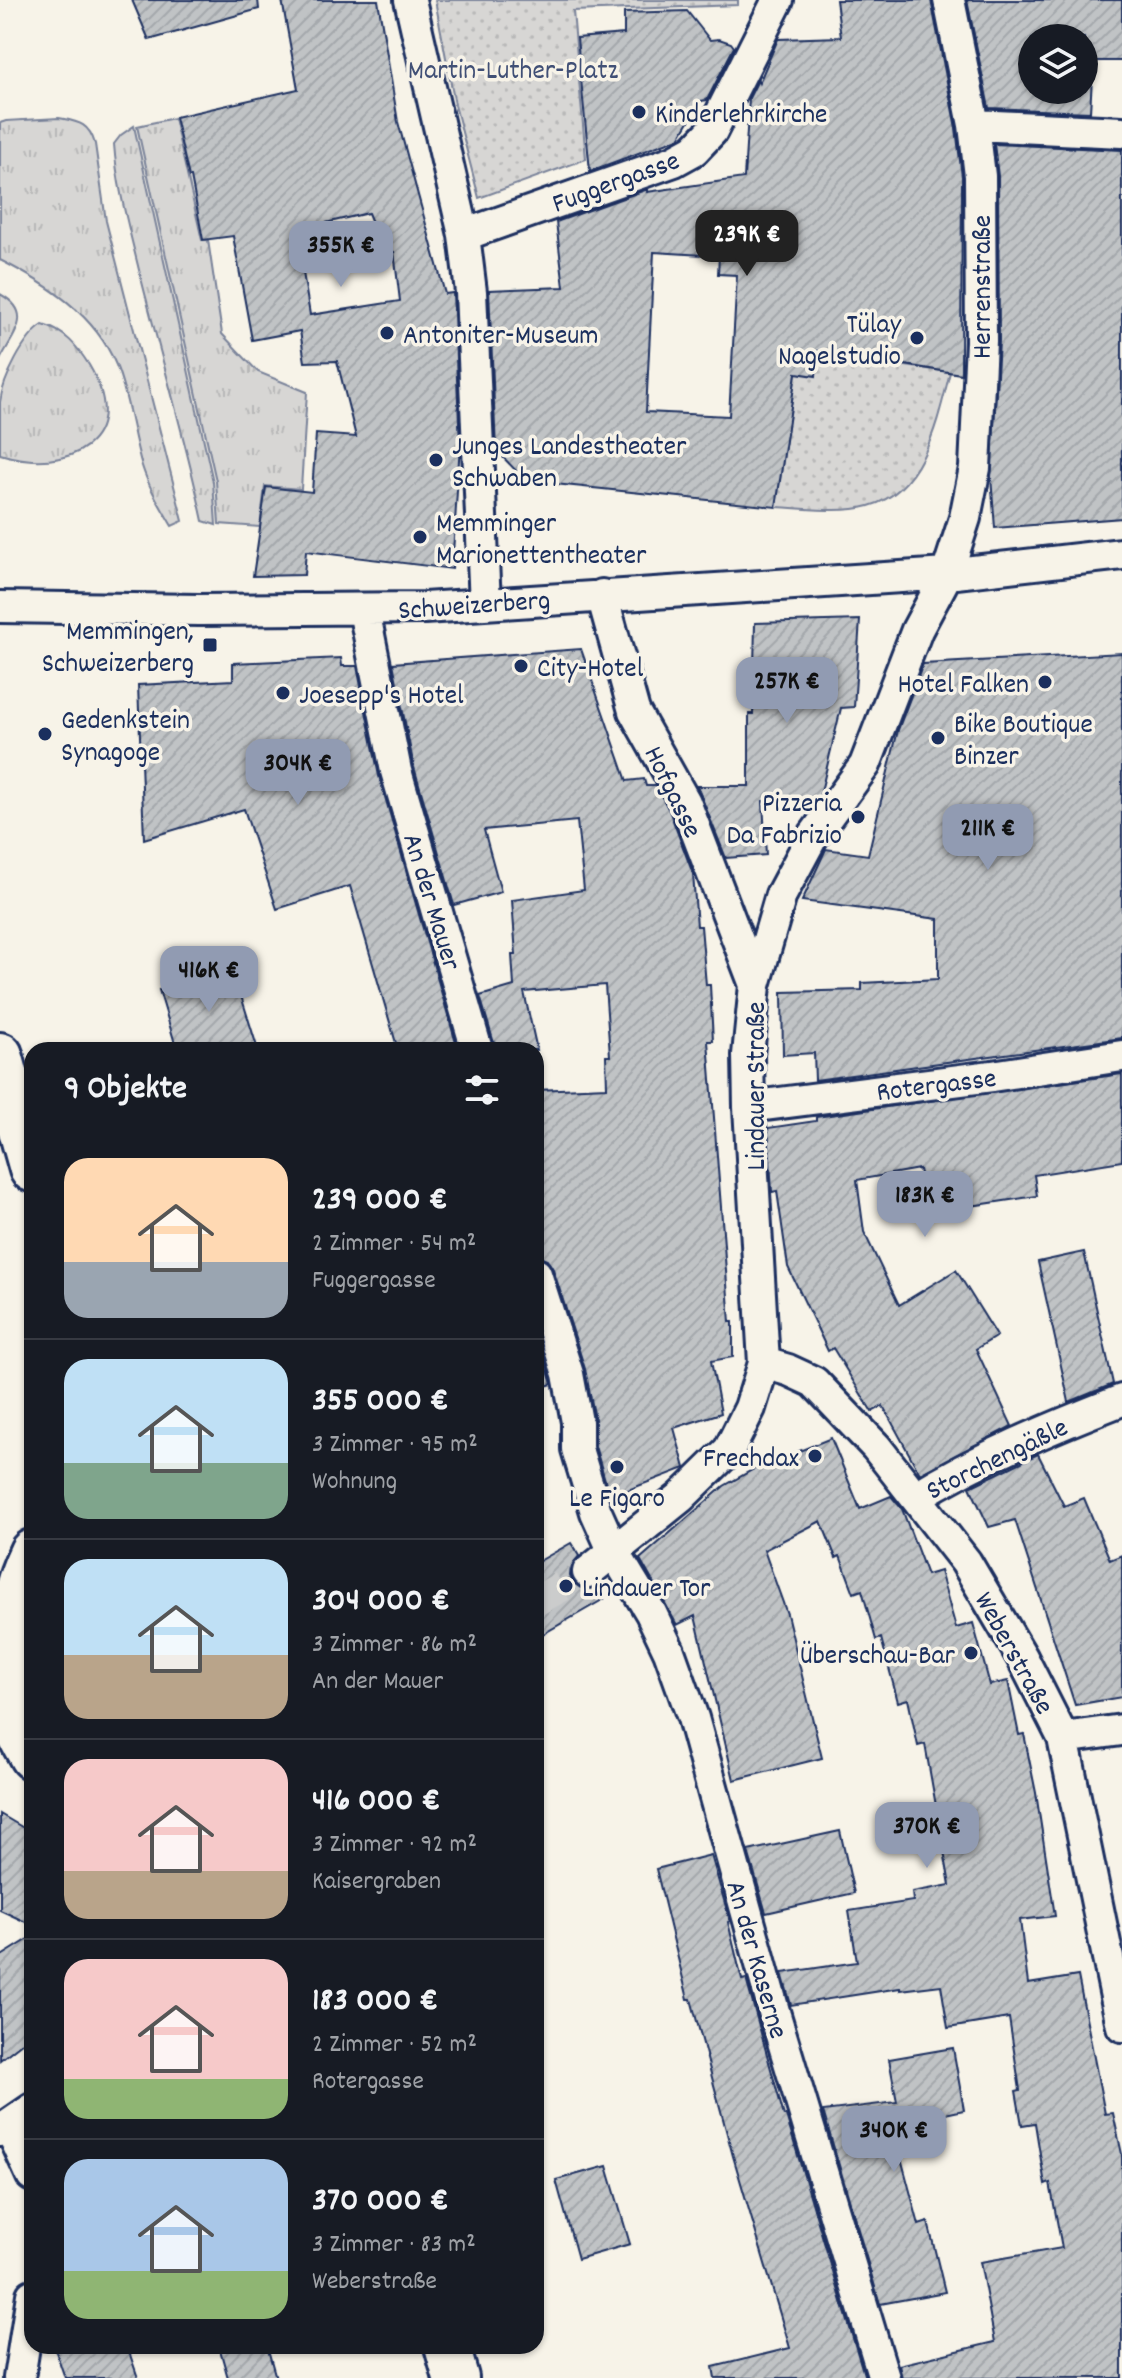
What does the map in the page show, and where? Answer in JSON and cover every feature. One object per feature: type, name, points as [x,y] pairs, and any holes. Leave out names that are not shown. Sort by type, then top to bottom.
[{"type":"street","points":[[410,0],[464,235],[476,370],[485,604]]},
{"type":"street","name":"Fuggergasse","points":[[464,235],[674,161],[694,150],[712,131],[778,0]]},
{"type":"street","name":"Herrenstraße","points":[[947,574],[965,518],[975,468],[982,236],[974,125],[949,0]]},
{"type":"street","points":[[974,125],[1122,132]]},
{"type":"street","name":"Schweizerberg","points":[[0,607],[364,610],[947,574],[1122,554]]},
{"type":"street","name":"Lindauer Straße","points":[[588,1572],[681,1497],[729,1450],[754,1398],[764,1363],[749,1107],[748,1055],[755,985],[781,895],[811,839],[865,765],[917,630],[947,574]]},
{"type":"street","name":"Hofgasse","points":[[602,595],[634,711],[685,802],[755,985]]},
{"type":"street","name":"An der Mauer","points":[[364,610],[396,771],[475,1042]]},
{"type":"street","points":[[0,1055],[24,1140]]},
{"type":"street","name":"Rotergasse","points":[[749,1107],[1122,1056]]},
{"type":"street","points":[[544,1299],[568,1374],[577,1422],[577,1449],[584,1477],[613,1550]]},
{"type":"street","name":"Weberstraße","points":[[764,1363],[814,1382],[876,1447],[966,1562],[1022,1657],[1063,1738],[1122,2026]]},
{"type":"street","name":"Storchengäßle","points":[[915,1497],[1007,1447],[1122,1400]]},
{"type":"street","name":"An der Kaserne","points":[[613,1550],[651,1613],[669,1651],[693,1718],[775,2015],[884,2378]]},
{"type":"street","points":[[15,1735],[5,1679],[6,1637],[11,1609],[24,1574]]},
{"type":"street","points":[[1063,1738],[1122,1730]]},
{"type":"street","points":[[14,2122],[24,2152]]},
{"type":"street","points":[[19,2378],[24,2346]]},
{"type":"street","points":[[449,2354],[456,2378]]},
{"type":"green space","name":"Martin-Luther-Platz","points":[[435,0],[738,0],[738,5],[573,11],[586,159],[479,198],[455,105]]},
{"type":"green space","points":[[59,118],[82,125],[90,132],[95,144],[106,221],[183,521],[172,526],[145,474],[120,377],[107,347],[96,330],[68,302],[0,260],[0,123]]},
{"type":"green space","points":[[174,118],[202,240],[208,240],[222,334],[258,372],[307,392],[301,489],[265,486],[260,527],[219,524],[216,481],[137,126]]},
{"type":"green space","points":[[134,126],[213,482],[216,525],[203,521],[121,192],[114,144]]},
{"type":"green space","points":[[0,294],[11,301],[19,316],[15,332],[0,360]]},
{"type":"green space","points":[[43,325],[70,340],[89,365],[101,392],[104,414],[99,432],[87,446],[70,455],[49,460],[0,454],[0,402],[5,382],[22,349]]},
{"type":"green space","points":[[817,354],[950,372],[934,431],[916,469],[888,498],[869,506],[834,510],[776,507],[796,373]]},
{"type":"building","points":[[132,0],[258,0],[259,9],[149,40]]},
{"type":"building","points":[[282,0],[378,0],[398,122],[445,294],[453,293],[460,444],[452,569],[306,551],[304,575],[253,576],[266,487],[312,492],[316,434],[356,437],[337,361],[305,362],[300,331],[252,340],[233,236],[203,240],[175,117],[298,89]],"holes":[[[368,213],[382,247],[394,252],[400,301],[310,315],[296,230]]]},
{"type":"building","points":[[836,0],[931,0],[956,128],[962,177],[961,374],[818,351],[816,376],[796,373],[776,507],[526,481],[496,450],[489,290],[564,287],[556,222],[648,189],[647,192],[744,178],[749,98],[778,39],[841,37]],"holes":[[[654,252],[719,256],[718,274],[737,275],[729,416],[646,412]]]},
{"type":"building","points":[[967,0],[1122,0],[1122,61],[1098,61],[1098,24],[1018,24],[1018,104],[1090,104],[1090,112],[989,108]]},
{"type":"building","name":"Kinderlehrkirche","points":[[687,11],[710,40],[719,39],[734,47],[707,100],[701,101],[679,138],[590,171],[577,38],[624,34],[624,13]]},
{"type":"building","points":[[994,144],[1122,150],[1122,518],[995,528],[991,477],[999,341],[998,176]]},
{"type":"building","points":[[860,620],[854,707],[841,708],[820,796],[817,800],[763,801],[766,855],[726,858],[697,786],[749,786],[749,714],[753,714],[755,623]]},
{"type":"building","points":[[581,649],[627,781],[644,779],[646,786],[656,786],[669,810],[693,874],[706,985],[710,985],[713,1041],[708,1041],[730,1322],[733,1322],[733,1357],[711,1361],[721,1413],[674,1428],[685,1468],[610,1497],[595,1446],[595,1419],[585,1369],[553,1269],[544,1259],[544,1090],[607,1087],[606,1056],[610,1056],[605,985],[524,992],[535,1042],[494,1042],[480,996],[514,986],[512,955],[516,955],[512,900],[584,890],[577,821],[484,830],[501,892],[454,905],[414,767],[393,663]]},
{"type":"building","points":[[1122,653],[1122,1038],[815,1080],[814,1053],[783,1055],[782,992],[862,990],[862,983],[938,979],[938,919],[802,901],[826,849],[868,855],[898,730],[923,664]]},
{"type":"building","points":[[341,658],[342,666],[357,666],[379,776],[456,1042],[396,1042],[350,886],[277,909],[244,809],[144,839],[138,685],[233,680],[233,663]]},
{"type":"building","points":[[232,967],[255,1042],[175,1042],[159,990]]},
{"type":"building","points":[[1122,1074],[1122,1161],[1034,1175],[1037,1196],[957,1208],[952,1175],[921,1180],[919,1169],[857,1180],[864,1232],[899,1305],[956,1270],[997,1336],[976,1349],[1012,1426],[920,1474],[883,1406],[872,1412],[833,1348],[828,1351],[788,1267],[777,1191],[772,1192],[768,1128],[816,1121],[816,1117]]},
{"type":"building","points":[[1084,1252],[1113,1384],[1069,1402],[1038,1262]]},
{"type":"building","points":[[544,1358],[552,1384],[544,1386]]},
{"type":"building","points":[[831,1438],[860,1509],[891,1496],[902,1509],[927,1575],[940,1571],[956,1628],[973,1623],[990,1685],[1008,1681],[1019,1735],[1024,1734],[1036,1793],[1055,1916],[1020,1920],[1028,1984],[1078,1976],[1105,2114],[1113,2113],[1122,2154],[1122,2378],[902,2378],[899,2365],[995,2342],[980,2262],[1062,2248],[1050,2183],[1045,2185],[1035,2123],[1022,2125],[1009,2018],[948,2028],[941,1985],[900,1988],[791,2005],[782,1973],[857,1962],[849,1911],[913,1901],[912,1892],[950,1885],[925,1744],[918,1746],[908,1699],[898,1702],[881,1638],[876,1640],[862,1590],[854,1593],[840,1556],[836,1558],[821,1521],[764,1550],[787,1614],[822,1758],[734,1780],[695,1616],[677,1625],[640,1559],[724,1486],[773,1458],[775,1461]]},
{"type":"building","points":[[1038,1454],[1064,1506],[1084,1498],[1110,1560],[1122,1555],[1122,1697],[1075,1705],[1015,1520],[989,1527],[970,1487]]},
{"type":"building","name":"Lindauer Tor","points":[[571,1543],[579,1556],[571,1566],[570,1576],[574,1583],[582,1589],[597,1587],[604,1599],[544,1633],[544,1558]]},
{"type":"building","points":[[0,1814],[24,1828],[24,1921],[0,1910]]},
{"type":"building","points":[[840,1831],[854,1893],[766,1913],[748,1851]]},
{"type":"building","points":[[711,1855],[730,1921],[742,1980],[746,1979],[784,2116],[865,2378],[715,2378],[713,2367],[790,2348],[733,2156],[691,1999],[688,1999],[656,1869]]},
{"type":"building","points":[[24,1942],[24,2041],[0,2060],[0,1957]]},
{"type":"building","points":[[953,2048],[964,2110],[903,2123],[906,2141],[897,2143],[919,2225],[928,2222],[945,2292],[880,2304],[823,2111],[897,2102],[889,2059]]},
{"type":"building","points":[[607,2166],[630,2244],[578,2259],[556,2180]]},
{"type":"building","points":[[57,2354],[130,2354],[138,2378],[65,2378]]},
{"type":"building","points":[[221,2354],[269,2354],[276,2378],[228,2378]]},
{"type":"tunnel","points":[[544,1597],[588,1572]]},
{"type":"place","name":"Kinderlehrkirche","points":[[639,112]]},
{"type":"place","name":"Antoniter-Museum","points":[[387,333]]},
{"type":"place","name":"Tülay Nagelstudio","points":[[917,338]]},
{"type":"place","name":"Junges Landestheater Schwaben","points":[[436,460]]},
{"type":"place","name":"Memminger Marionettentheater","points":[[420,537]]},
{"type":"place","name":"Memmingen, Schweizerberg","points":[[210,645]]},
{"type":"place","name":"City-Hotel","points":[[521,666]]},
{"type":"place","name":"Hotel Falken","points":[[1045,682]]},
{"type":"place","name":"Joesepp's Hotel","points":[[283,693]]},
{"type":"place","name":"Gedenkstein Synagoge","points":[[45,734]]},
{"type":"place","name":"Bike Boutique Binzer","points":[[938,738]]},
{"type":"place","name":"Pizzeria Da Fabrizio","points":[[858,817]]},
{"type":"place","name":"Frechdax","points":[[815,1456]]},
{"type":"place","name":"Le Figaro","points":[[617,1467]]},
{"type":"place","name":"Lindauer Tor","points":[[566,1586]]},
{"type":"place","name":"Überschau-Bar","points":[[971,1653]]}]
